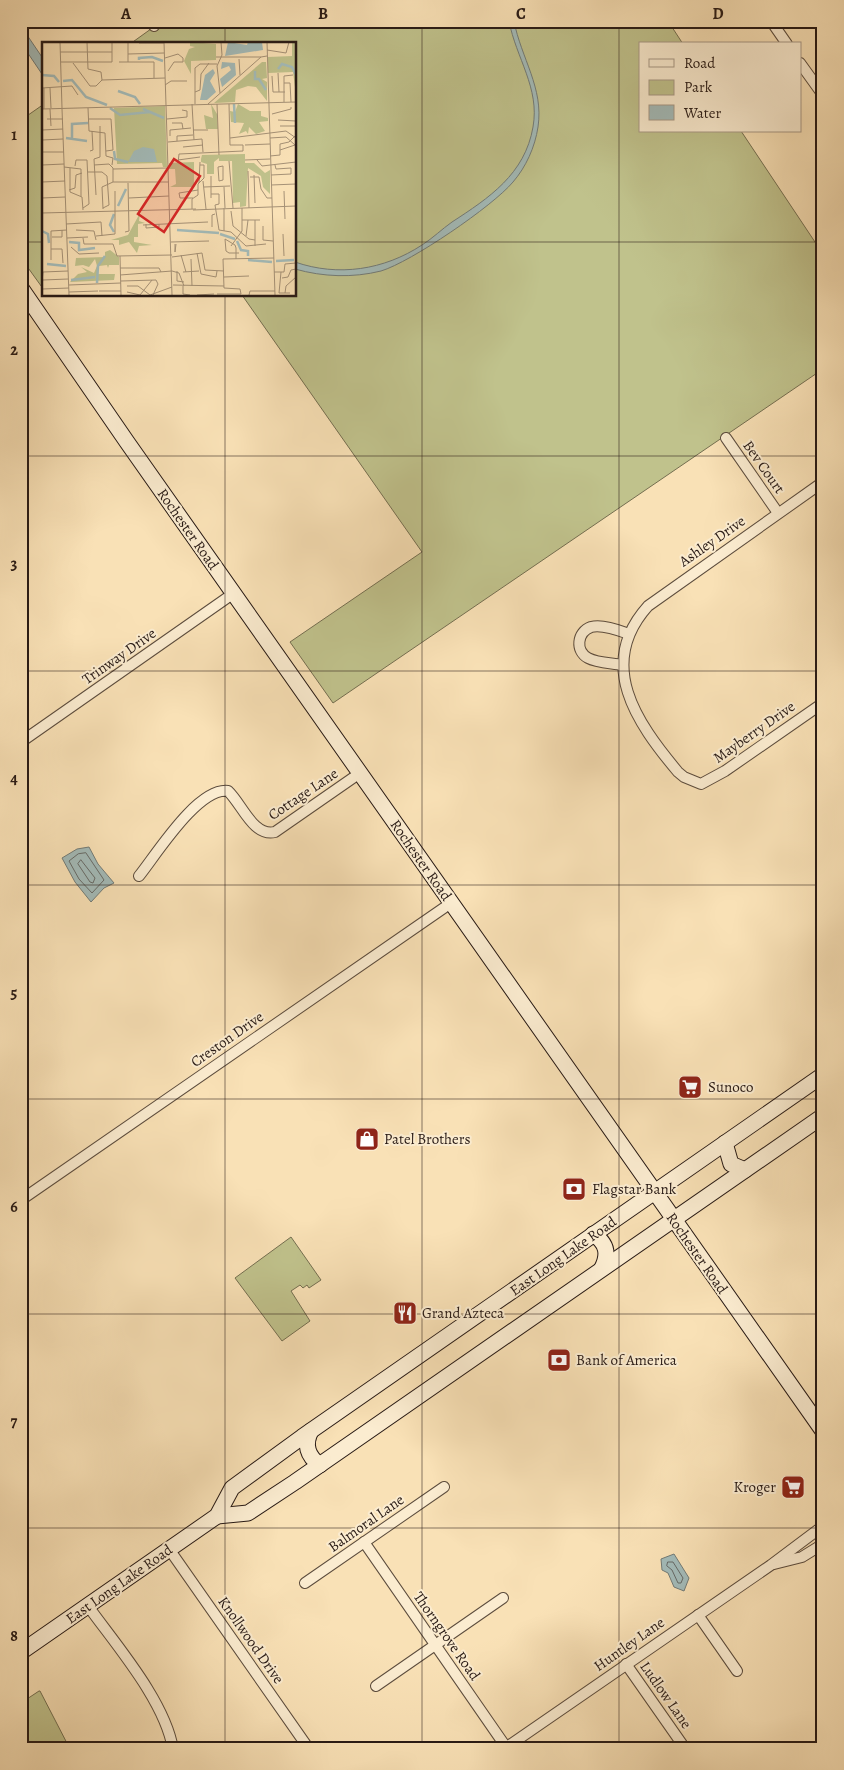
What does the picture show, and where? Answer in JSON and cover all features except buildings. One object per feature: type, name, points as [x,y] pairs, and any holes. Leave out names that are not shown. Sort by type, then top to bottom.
[{"type":"main road","name":"Rochester Road","points":[[21,288],[823,1431]]},
{"type":"main road","name":"East Long Lake Road","points":[[21,1652],[217,1516],[232,1488],[311,1431],[823,1075]]},
{"type":"main road","name":"East Long Lake Road","points":[[217,1516],[248,1513],[823,1116]]},
{"type":"main road","points":[[725,1143],[731,1164],[745,1170]]},
{"type":"main road","points":[[593,1234],[606,1248],[606,1260],[602,1268]]},
{"type":"main road","points":[[311,1431],[307,1448],[312,1458],[320,1465]]},
{"type":"street","points":[[771,21],[786,42]]},
{"type":"street","points":[[802,66],[823,95]]},
{"type":"street","name":"Bev Court","points":[[726,438],[778,513]]},
{"type":"street","name":"Ashley Drive","points":[[700,784],[678,772],[638,716],[625,688],[622,665],[629,634],[641,614],[657,598],[823,482]]},
{"type":"street","name":"Trinway Drive","points":[[21,742],[234,593]]},
{"type":"street","points":[[622,665],[586,657],[580,650],[579,640],[583,632],[592,627],[618,630],[629,634]]},
{"type":"street","name":"Mayberry Drive","points":[[700,784],[724,771],[823,703]]},
{"type":"street","name":"Cottage Lane","points":[[139,876],[184,818],[214,792],[228,791],[257,828],[268,833],[275,832],[360,773]]},
{"type":"street","name":"Creston Drive","points":[[21,1200],[451,902]]},
{"type":"street","name":"Balmoral Lane","points":[[305,1583],[444,1487]]},
{"type":"street","name":"Huntley Lane","points":[[505,1748],[771,1565],[823,1526]]},
{"type":"street","name":"Thorngrove Road","points":[[364,1542],[505,1748]]},
{"type":"street","name":"Huntley Lane","points":[[771,1565],[802,1558],[823,1544]]},
{"type":"street","name":"Knollwood Drive","points":[[169,1549],[309,1749]]},
{"type":"street","points":[[376,1686],[503,1598]]},
{"type":"street","points":[[88,1606],[163,1715],[173,1749]]},
{"type":"street","points":[[698,1615],[737,1671]]},
{"type":"street","name":"Ludlow Lane","points":[[626,1664],[678,1746]]},
{"type":"green space","points":[[162,21],[668,21],[682,42],[639,42],[639,132],[742,132],[823,254],[823,369],[333,703],[290,642],[422,552],[243,296],[296,296],[296,42],[133,42]]},
{"type":"green space","points":[[42,105],[42,287],[21,258],[21,120]]},
{"type":"green space","points":[[291,1237],[321,1280],[309,1288],[307,1285],[303,1288],[300,1285],[291,1291],[310,1321],[282,1341],[235,1278]]},
{"type":"green space","points":[[39,1691],[70,1749],[26,1749],[21,1729],[21,1703]]},
{"type":"water","points":[[509,21],[514,21],[535,86],[539,113],[537,134],[532,149],[522,170],[513,182],[488,205],[451,232],[394,266],[381,271],[360,275],[338,276],[316,274],[296,269],[296,262],[311,267],[328,269],[360,268],[376,265],[407,254],[479,204],[503,183],[514,171],[529,144],[534,113],[530,86]]},
{"type":"water","points":[[21,32],[27,35],[42,57],[42,74],[21,43]]},
{"type":"water","points":[[89,847],[98,864],[114,883],[104,888],[91,902],[75,882],[62,858],[77,849]]},
{"type":"water","points":[[674,1554],[689,1578],[684,1591],[674,1587],[668,1573],[662,1570],[661,1559]]},
{"type":"place","name":"Sunoco","points":[[690,1087]]},
{"type":"place","name":"Patel Brothers","points":[[367,1139]]},
{"type":"place","name":"Flagstar Bank","points":[[574,1189]]},
{"type":"place","name":"Grand Azteca","points":[[405,1313]]},
{"type":"place","name":"Bank of America","points":[[559,1360]]},
{"type":"place","name":"Kroger","points":[[793,1487]]}]
